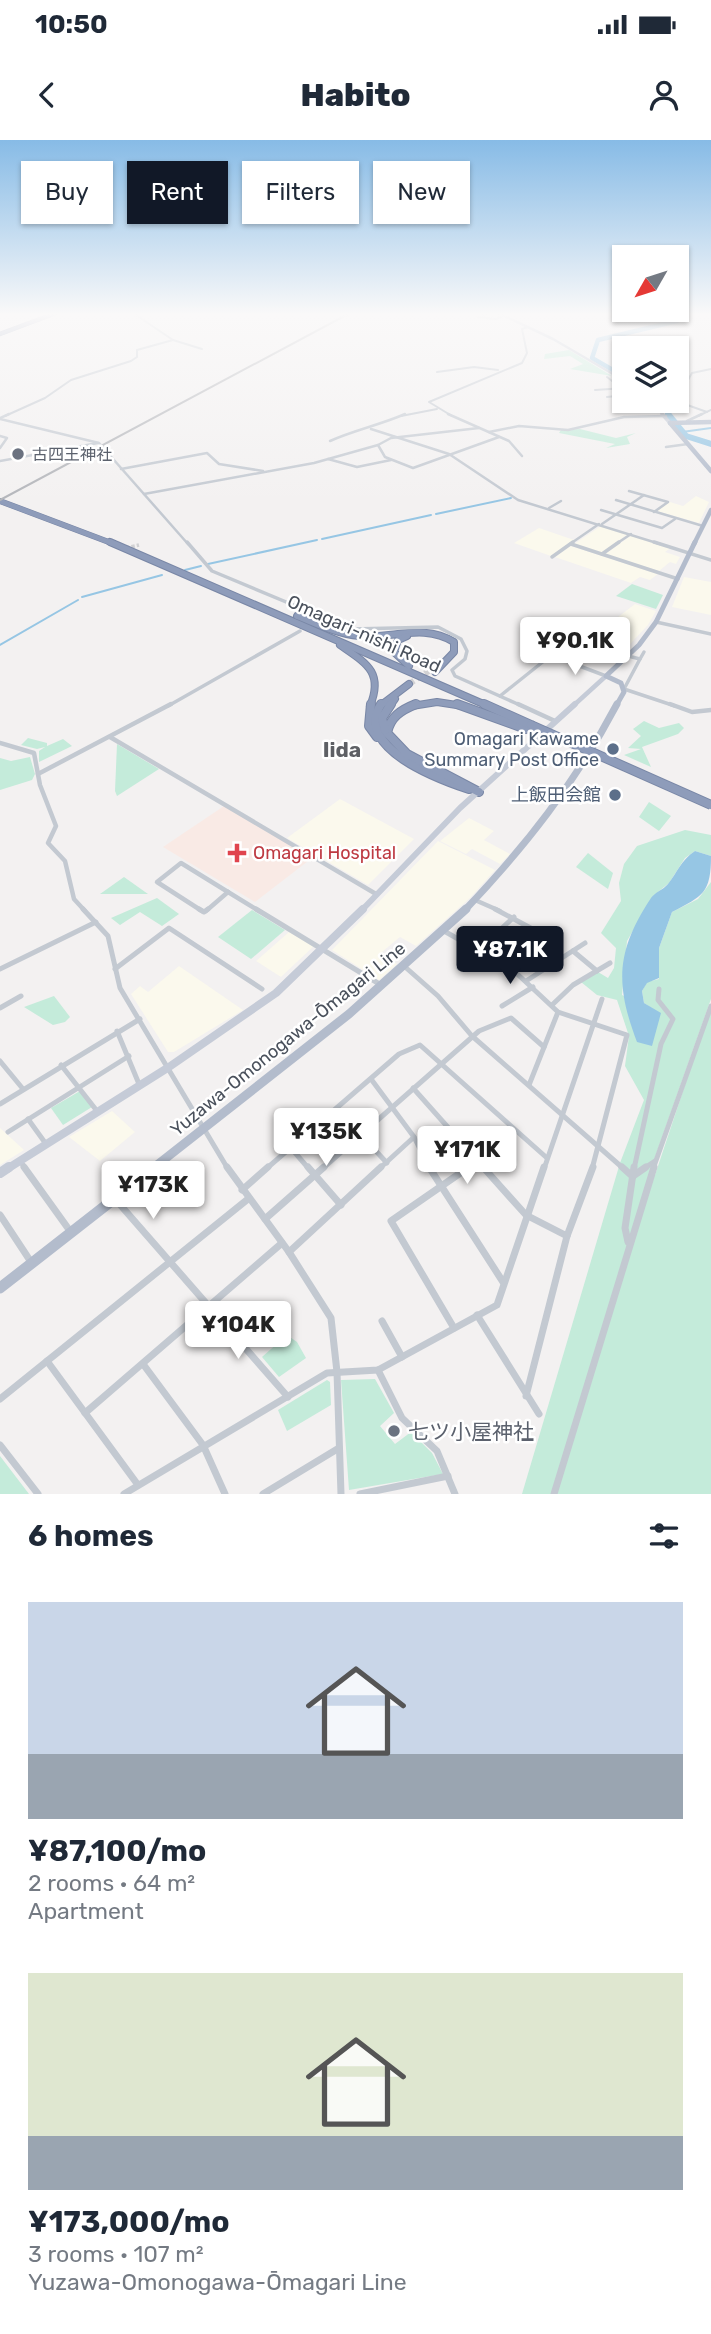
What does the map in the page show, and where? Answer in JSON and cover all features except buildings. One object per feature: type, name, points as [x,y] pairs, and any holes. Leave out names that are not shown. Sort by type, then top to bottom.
[{"type":"highway","name":"Omagari-nishi Road","points":[[0,501],[316,625],[529,727]]},
{"type":"highway","points":[[174,568],[342,633],[368,637],[423,631],[442,634],[454,642],[455,651],[449,661],[433,671],[449,653],[450,647],[445,640],[423,634],[398,640],[394,652],[405,664],[529,727]]},
{"type":"highway","points":[[316,625],[373,670],[379,687],[366,716],[367,724],[386,746],[454,785],[479,792]]},
{"type":"highway","points":[[386,746],[375,727],[376,714],[383,702],[412,684],[388,705],[382,718],[387,733],[407,754],[479,792]]},
{"type":"highway","points":[[387,733],[387,725],[396,714],[428,702],[470,708],[580,747],[711,805]]},
{"type":"main road","points":[[671,422],[711,422]]},
{"type":"main road","points":[[671,422],[711,471]]},
{"type":"main road","points":[[624,689],[606,676],[656,622],[711,510]]},
{"type":"main road","name":"Yuzawa-Omonogawa-Ōmagari Line","points":[[0,1288],[382,986],[444,930],[475,900],[571,786],[600,740],[624,689]]},
{"type":"street","points":[[0,419],[45,398],[71,380],[83,376]]},
{"type":"street","points":[[485,376],[429,402],[437,410],[514,445],[522,456]]},
{"type":"street","points":[[607,377],[612,381]]},
{"type":"street","points":[[601,386],[606,389]]},
{"type":"street","points":[[595,390],[612,389]]},
{"type":"street","points":[[607,397],[612,396]]},
{"type":"street","points":[[689,406],[709,411]]},
{"type":"street","points":[[330,441],[345,434],[371,429],[405,414],[437,410]]},
{"type":"street","points":[[687,422],[709,411]]},
{"type":"street","points":[[663,413],[671,422]]},
{"type":"street","points":[[488,432],[519,426],[568,430],[624,416],[666,416]]},
{"type":"street","points":[[0,419],[99,443],[212,571],[360,631],[423,625],[448,631],[461,639],[467,651],[452,673],[461,681],[555,721]]},
{"type":"street","points":[[143,495],[327,459],[378,445],[396,437],[478,428]]},
{"type":"street","points":[[371,429],[451,455],[511,497],[711,560]]},
{"type":"street","points":[[0,436],[7,438],[0,448]]},
{"type":"street","points":[[378,445],[383,455],[413,468],[478,442],[500,437]]},
{"type":"street","points":[[0,461],[99,443]]},
{"type":"street","points":[[666,447],[689,444]]},
{"type":"street","points":[[121,469],[207,453],[219,464],[267,471]]},
{"type":"street","points":[[327,459],[357,467],[392,460]]},
{"type":"street","points":[[629,491],[668,502],[654,512]]},
{"type":"street","points":[[552,557],[644,495]]},
{"type":"street","points":[[616,500],[703,526]]},
{"type":"street","points":[[548,509],[561,501]]},
{"type":"street","points":[[601,510],[662,528],[676,518]]},
{"type":"street","points":[[601,554],[631,534]]},
{"type":"street","points":[[571,544],[678,579]]},
{"type":"street","points":[[316,625],[325,618]]},
{"type":"street","points":[[500,696],[553,656],[573,637],[533,621]]},
{"type":"street","points":[[656,622],[711,634]]},
{"type":"street","points":[[38,774],[300,631]]},
{"type":"street","points":[[645,652],[624,689],[692,712],[711,710]]},
{"type":"street","points":[[0,1173],[169,1067],[267,1001],[324,949],[479,792],[606,676],[553,656]]},
{"type":"street","points":[[627,656],[640,659]]},
{"type":"street","points":[[110,737],[376,894]]},
{"type":"street","points":[[0,743],[34,753],[38,774],[57,826],[48,844],[65,861],[74,899],[96,922],[111,944],[120,988],[242,1190],[289,1252],[331,1318],[337,1372],[341,1494]]},
{"type":"street","points":[[228,892],[204,912],[157,881],[181,863],[382,986]]},
{"type":"street","points":[[475,900],[540,933],[505,965]]},
{"type":"street","points":[[458,968],[513,917]]},
{"type":"street","points":[[0,969],[96,922]]},
{"type":"street","points":[[114,969],[169,928],[262,989]]},
{"type":"street","points":[[444,930],[505,965],[533,987],[558,1012],[627,1035],[600,1147],[567,1236],[526,1396]]},
{"type":"street","points":[[526,981],[585,943]]},
{"type":"street","points":[[573,951],[597,971]]},
{"type":"street","points":[[552,1005],[573,985],[610,963]]},
{"type":"street","points":[[404,967],[438,996],[472,1036],[632,1176]]},
{"type":"street","points":[[502,1006],[533,987]]},
{"type":"street","points":[[629,1245],[625,1228],[632,1176],[661,1044],[673,1019],[659,1000],[659,989]]},
{"type":"street","points":[[0,1008],[21,996]]},
{"type":"street","points":[[124,1494],[327,1373],[378,1370],[497,1305],[602,999]]},
{"type":"street","points":[[554,1494],[656,1161],[711,1006]]},
{"type":"street","points":[[529,1086],[558,1012]]},
{"type":"street","points":[[265,1219],[472,1036],[512,1018],[544,1046]]},
{"type":"street","points":[[0,1104],[117,1031],[140,1020]]},
{"type":"street","points":[[117,1031],[139,1084]]},
{"type":"street","points":[[242,1190],[399,1054],[420,1045],[547,1158]]},
{"type":"street","points":[[8,1132],[129,1056]]},
{"type":"street","points":[[0,1061],[23,1089]]},
{"type":"street","points":[[61,1065],[97,1111]]},
{"type":"street","points":[[371,1079],[414,1137],[440,1188],[504,1283]]},
{"type":"street","points":[[413,1088],[526,1215],[567,1236]]},
{"type":"street","points":[[337,1109],[387,1163]]},
{"type":"street","points":[[28,1119],[46,1143]]},
{"type":"street","points":[[289,1252],[414,1137]]},
{"type":"street","points":[[291,1148],[341,1205]]},
{"type":"street","points":[[19,1161],[72,1232]]},
{"type":"street","points":[[454,1328],[391,1221],[478,1161]]},
{"type":"street","points":[[632,1176],[656,1161]]},
{"type":"street","points":[[115,1199],[288,1397]]},
{"type":"street","points":[[0,1399],[248,1199]]},
{"type":"street","points":[[0,1215],[32,1263]]},
{"type":"street","points":[[85,1413],[282,1243]]},
{"type":"street","points":[[477,1315],[539,1414]]},
{"type":"street","points":[[382,1321],[402,1357]]},
{"type":"street","points":[[47,1361],[138,1485]]},
{"type":"street","points":[[143,1364],[203,1445],[225,1494]]},
{"type":"street","points":[[378,1370],[402,1418],[433,1446],[456,1494]]},
{"type":"street","points":[[0,1445],[38,1494]]},
{"type":"street","points":[[262,1494],[339,1448]]},
{"type":"street","points":[[360,1494],[448,1476]]},
{"type":"shaded area","points":[[696,496],[709,502],[699,523],[657,511],[670,502],[683,506]]},
{"type":"shaded area","points":[[601,526],[628,534],[601,553],[574,544]]},
{"type":"shaded area","points":[[539,528],[574,540],[551,556],[514,543]]},
{"type":"shaded area","points":[[632,535],[672,547],[665,552],[680,557],[676,564],[670,562],[659,571],[605,554]]},
{"type":"shaded area","points":[[571,546],[658,574],[650,580],[640,577],[631,583],[555,557]]},
{"type":"shaded area","points":[[684,577],[711,582],[711,615],[672,607]]},
{"type":"shaded area","points":[[635,604],[656,611],[648,625],[618,657],[573,641],[590,626],[601,630]]},
{"type":"shaded area","points":[[340,799],[414,839],[368,885],[287,838]]},
{"type":"shaded area","name":"Omagari Hospital","points":[[224,806],[312,858],[255,902],[163,847]]},
{"type":"shaded area","points":[[469,818],[494,831],[484,840],[510,854],[500,864],[472,849],[466,854],[440,841]]},
{"type":"shaded area","points":[[438,841],[495,870],[470,898],[416,946],[400,937],[382,952],[397,964],[379,980],[332,950]]},
{"type":"shaded area","points":[[289,932],[314,946],[281,977],[256,961]]},
{"type":"shaded area","points":[[179,966],[243,1010],[174,1052],[168,1052],[131,994],[140,986],[148,992]]},
{"type":"shaded area","points":[[112,1111],[135,1132],[100,1161],[69,1137]]},
{"type":"shaded area","points":[[0,1128],[24,1150],[0,1165]]},
{"type":"green space","points":[[580,429],[616,438],[636,433],[627,437],[630,444],[606,448],[615,444],[559,433],[561,430]]},
{"type":"green space","points":[[632,584],[663,595],[656,609],[616,596]]},
{"type":"green space","points":[[644,721],[659,728],[679,723],[684,728],[678,734],[642,747],[651,767],[624,755],[641,749],[628,748],[641,736],[633,729]]},
{"type":"green space","points":[[28,738],[47,743],[47,746],[63,739],[72,746],[39,762],[39,751],[45,747],[37,749],[21,745]]},
{"type":"green space","points":[[117,744],[159,769],[117,796],[115,791]]},
{"type":"green space","points":[[30,757],[35,774],[32,780],[0,790],[0,758],[11,761]]},
{"type":"green space","points":[[649,802],[671,816],[659,831],[639,817]]},
{"type":"green space","points":[[685,830],[711,835],[711,856],[695,851],[685,858],[669,883],[653,896],[627,941],[622,995],[661,1014],[644,1003],[642,991],[647,982],[659,979],[659,948],[672,912],[698,899],[711,882],[711,999],[649,1174],[655,1175],[711,1007],[711,1494],[522,1494],[620,1163],[644,1100],[625,1066],[629,1036],[617,1000],[597,995],[581,982],[598,972],[608,978],[614,968],[616,948],[601,933],[621,901],[619,883],[624,864],[637,846]]},
{"type":"green space","points":[[588,853],[613,873],[608,889],[576,867]]},
{"type":"green space","points":[[124,877],[148,894],[100,894]]},
{"type":"green space","points":[[157,898],[179,914],[162,926],[140,912],[120,925],[111,918]]},
{"type":"green space","points":[[252,910],[285,930],[251,959],[218,937]]},
{"type":"green space","points":[[54,996],[70,1017],[65,1022],[53,1025],[24,1007]]},
{"type":"green space","points":[[80,1091],[92,1107],[63,1125],[51,1108]]},
{"type":"green space","points":[[287,1335],[297,1342],[306,1358],[279,1377],[262,1357]]},
{"type":"green space","points":[[375,1379],[394,1413],[380,1426],[395,1444],[411,1432],[432,1453],[443,1474],[349,1490],[341,1380]]},
{"type":"green space","points":[[327,1380],[330,1382],[331,1405],[287,1431],[278,1410]]},
{"type":"green space","points":[[0,1456],[29,1494],[0,1494]]},
{"type":"water","points":[[695,851],[711,856],[707,886],[698,897],[672,912],[659,948],[659,978],[647,983],[642,991],[644,1003],[661,1013],[652,1046],[637,1042],[630,1021],[623,985],[625,952],[639,917],[651,898],[668,884],[683,862]]},
{"type":"waterway","points":[[668,414],[686,436],[711,444]]},
{"type":"waterway","points":[[682,432],[711,428]]},
{"type":"waterway","points":[[436,514],[511,498]]},
{"type":"waterway","points":[[322,539],[431,515]]},
{"type":"waterway","points":[[208,564],[317,540]]},
{"type":"waterway","points":[[185,570],[201,566]]},
{"type":"waterway","points":[[82,597],[162,575]]},
{"type":"waterway","points":[[0,645],[78,600]]},
{"type":"tunnel","points":[[126,548],[139,545]]},
{"type":"tunnel","points":[[409,684],[430,670]]},
{"type":"railway","points":[[0,500],[232,376]]},
{"type":"place","name":"古四王神社","points":[[18,454]]},
{"type":"place","name":"Omagari Kawame Summary Post Office","points":[[613,749]]},
{"type":"place","name":"上飯田会館","points":[[615,795]]},
{"type":"place","name":"Omagari Hospital","points":[[237,853]]},
{"type":"place","name":"七ツ小屋神社","points":[[394,1431]]},
{"type":"district","name":"Iida","points":[[342,749]]}]
